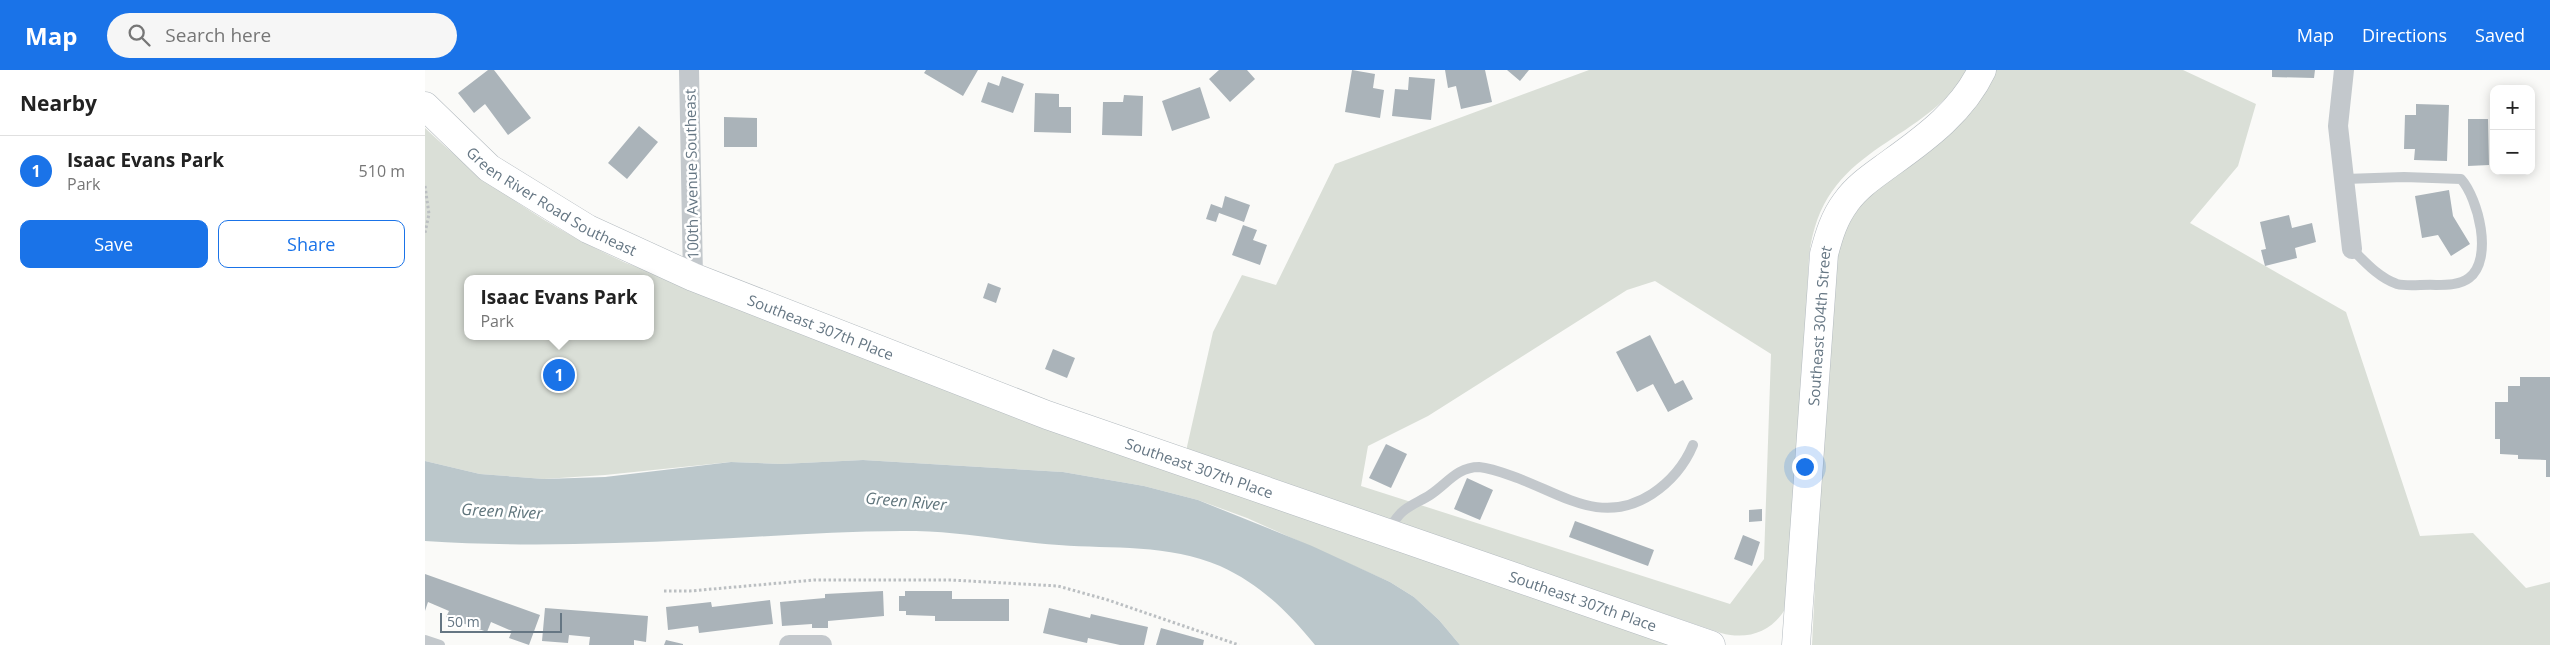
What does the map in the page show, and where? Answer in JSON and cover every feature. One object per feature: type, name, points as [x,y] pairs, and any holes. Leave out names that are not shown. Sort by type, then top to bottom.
[{"type":"street","name":"100th Avenue Southeast","points":[[689,70],[693,277]]},
{"type":"street","name":"Southeast 304th Street","points":[[1796,645],[1824,254],[1833,222],[1846,201],[1862,184],[1929,136],[1954,111],[1975,84],[1982,70]]},
{"type":"street","points":[[2343,70],[2338,126],[2352,249]]},
{"type":"street","name":"Green River Road Southeast","points":[[425,106],[489,168],[589,229],[693,277]]},
{"type":"street","name":"Southeast 307th Place","points":[[693,277],[1047,415],[1711,645]]},
{"type":"street","points":[[789,645],[822,645]]},
{"type":"lane","points":[[2345,179],[2404,177],[2461,179],[2469,189],[2481,220],[2481,252],[2476,270],[2469,279],[2453,285],[2398,284],[2368,266],[2352,249]]},
{"type":"lane","points":[[1387,532],[1401,512],[1431,495],[1455,475],[1466,469],[1478,467],[1494,470],[1591,506],[1621,508],[1640,501],[1657,490],[1678,470],[1693,445]]},
{"type":"lane","points":[[425,640],[440,645]]},
{"type":"path","points":[[425,186],[429,214],[425,233]]},
{"type":"path","points":[[664,591],[690,591],[814,580],[951,580],[1058,586],[1108,600],[1239,645]]},
{"type":"shaded area","points":[[1589,70],[1970,70],[1948,96],[1924,117],[1874,151],[1851,170],[1832,192],[1817,221],[1809,258],[1791,597],[1780,617],[1772,624],[1764,630],[1744,635],[1721,633],[1186,451],[1213,332],[1242,275],[1276,285],[1335,164]],"holes":[[[1655,281],[1771,354],[1764,559],[1730,604],[1361,486],[1368,446],[1428,416],[1627,290]]]},
{"type":"shaded area","points":[[1994,70],[2183,70],[2256,104],[2238,166],[2190,223],[2346,312],[2420,536],[2473,533],[2526,588],[2550,582],[2550,645],[1812,645],[1832,249],[1843,222]]},
{"type":"shaded area","points":[[425,128],[471,168],[520,204],[571,236],[626,263],[1688,645],[1460,645],[1439,620],[1414,597],[1390,582],[1247,518],[1198,500],[1144,486],[1063,472],[863,460],[781,464],[731,462],[605,475],[544,479],[480,474],[425,461]]},
{"type":"water","name":"Green River","points":[[863,460],[1063,472],[1144,486],[1198,500],[1312,546],[1390,582],[1414,597],[1439,620],[1460,645],[1315,645],[1284,610],[1248,581],[1220,566],[1201,559],[1161,551],[1041,544],[952,533],[916,531],[593,544],[492,544],[425,541],[425,461],[480,474],[544,479],[605,477],[731,462],[781,464]]},
{"type":"building","points":[[488,70],[494,70],[531,118],[508,135],[485,104],[474,113],[458,93]]},
{"type":"building","points":[[926,70],[978,70],[963,96],[924,73]]},
{"type":"building","points":[[1219,70],[1247,70],[1255,79],[1230,102],[1209,79]]},
{"type":"building","points":[[1352,70],[1375,74],[1373,88],[1384,90],[1380,118],[1345,112]]},
{"type":"building","points":[[1445,70],[1485,70],[1492,102],[1461,109],[1456,86],[1448,88]]},
{"type":"building","points":[[1507,70],[1529,70],[1520,81]]},
{"type":"building","points":[[2272,70],[2315,70],[2314,78],[2272,77]]},
{"type":"building","points":[[1002,76],[1024,84],[1013,113],[981,102],[988,82],[999,86]]},
{"type":"building","points":[[1409,77],[1435,79],[1431,120],[1392,116],[1395,89],[1408,90]]},
{"type":"building","points":[[1200,87],[1210,118],[1172,131],[1162,101]]},
{"type":"building","points":[[1035,93],[1059,94],[1059,107],[1071,107],[1071,133],[1034,132]]},
{"type":"building","points":[[1124,95],[1143,96],[1142,136],[1102,135],[1103,102],[1123,102]]},
{"type":"building","points":[[2416,104],[2449,105],[2447,161],[2414,160],[2415,149],[2404,149],[2405,115],[2416,115]]},
{"type":"building","points":[[724,117],[757,118],[757,147],[724,147]]},
{"type":"building","points":[[2468,119],[2488,119],[2489,165],[2468,166]]},
{"type":"building","points":[[639,126],[658,142],[627,179],[608,163]]},
{"type":"building","points":[[2449,190],[2453,216],[2470,244],[2451,256],[2438,235],[2422,238],[2415,196]]},
{"type":"building","points":[[1225,196],[1250,205],[1244,222],[1219,213],[1216,222],[1206,219],[1211,204],[1222,208]]},
{"type":"building","points":[[2289,215],[2292,228],[2312,223],[2316,242],[2295,248],[2297,258],[2265,266],[2261,250],[2266,249],[2260,222]]},
{"type":"building","points":[[1243,225],[1257,230],[1253,240],[1267,245],[1260,265],[1232,255]]},
{"type":"building","points":[[988,283],[1001,288],[996,303],[983,298]]},
{"type":"building","points":[[1650,335],[1675,384],[1683,380],[1693,399],[1668,412],[1653,384],[1637,392],[1616,352]]},
{"type":"building","points":[[1053,349],[1075,358],[1067,378],[1045,369]]},
{"type":"building","points":[[2520,377],[2550,377],[2550,477],[2546,477],[2546,460],[2518,459],[2518,455],[2500,454],[2500,439],[2495,439],[2495,402],[2508,402],[2508,386],[2520,386]]},
{"type":"building","points":[[1386,444],[1407,454],[1391,488],[1369,478]]},
{"type":"building","points":[[1467,478],[1493,490],[1480,520],[1454,509]]},
{"type":"building","points":[[1762,509],[1762,521],[1749,522],[1749,510]]},
{"type":"building","points":[[1575,521],[1654,550],[1648,566],[1569,537]]},
{"type":"building","points":[[1743,535],[1760,542],[1752,566],[1734,559]]},
{"type":"building","points":[[425,574],[540,615],[529,645],[509,638],[512,631],[491,622],[487,632],[446,617],[449,611],[428,602],[425,611]]},
{"type":"building","points":[[883,591],[884,616],[828,621],[828,628],[812,628],[812,624],[782,626],[780,602],[825,598],[825,594]]},
{"type":"building","points":[[905,591],[952,591],[952,599],[1009,599],[1009,621],[935,621],[935,616],[906,615],[906,611],[899,611],[899,596],[905,596]]},
{"type":"building","points":[[770,600],[773,624],[699,633],[698,626],[668,630],[666,607],[711,602],[712,607]]},
{"type":"building","points":[[545,608],[648,616],[646,642],[634,640],[634,645],[589,645],[590,637],[569,635],[568,643],[542,641]]},
{"type":"building","points":[[1049,608],[1090,618],[1091,614],[1148,627],[1144,645],[1120,645],[1088,638],[1087,643],[1043,633]]},
{"type":"building","points":[[1161,628],[1204,640],[1203,645],[1156,645]]},
{"type":"building","points":[[666,640],[683,644],[683,645],[664,645]]},
{"type":"place","name":"Isaac Evans Park","points":[[559,375]]}]
